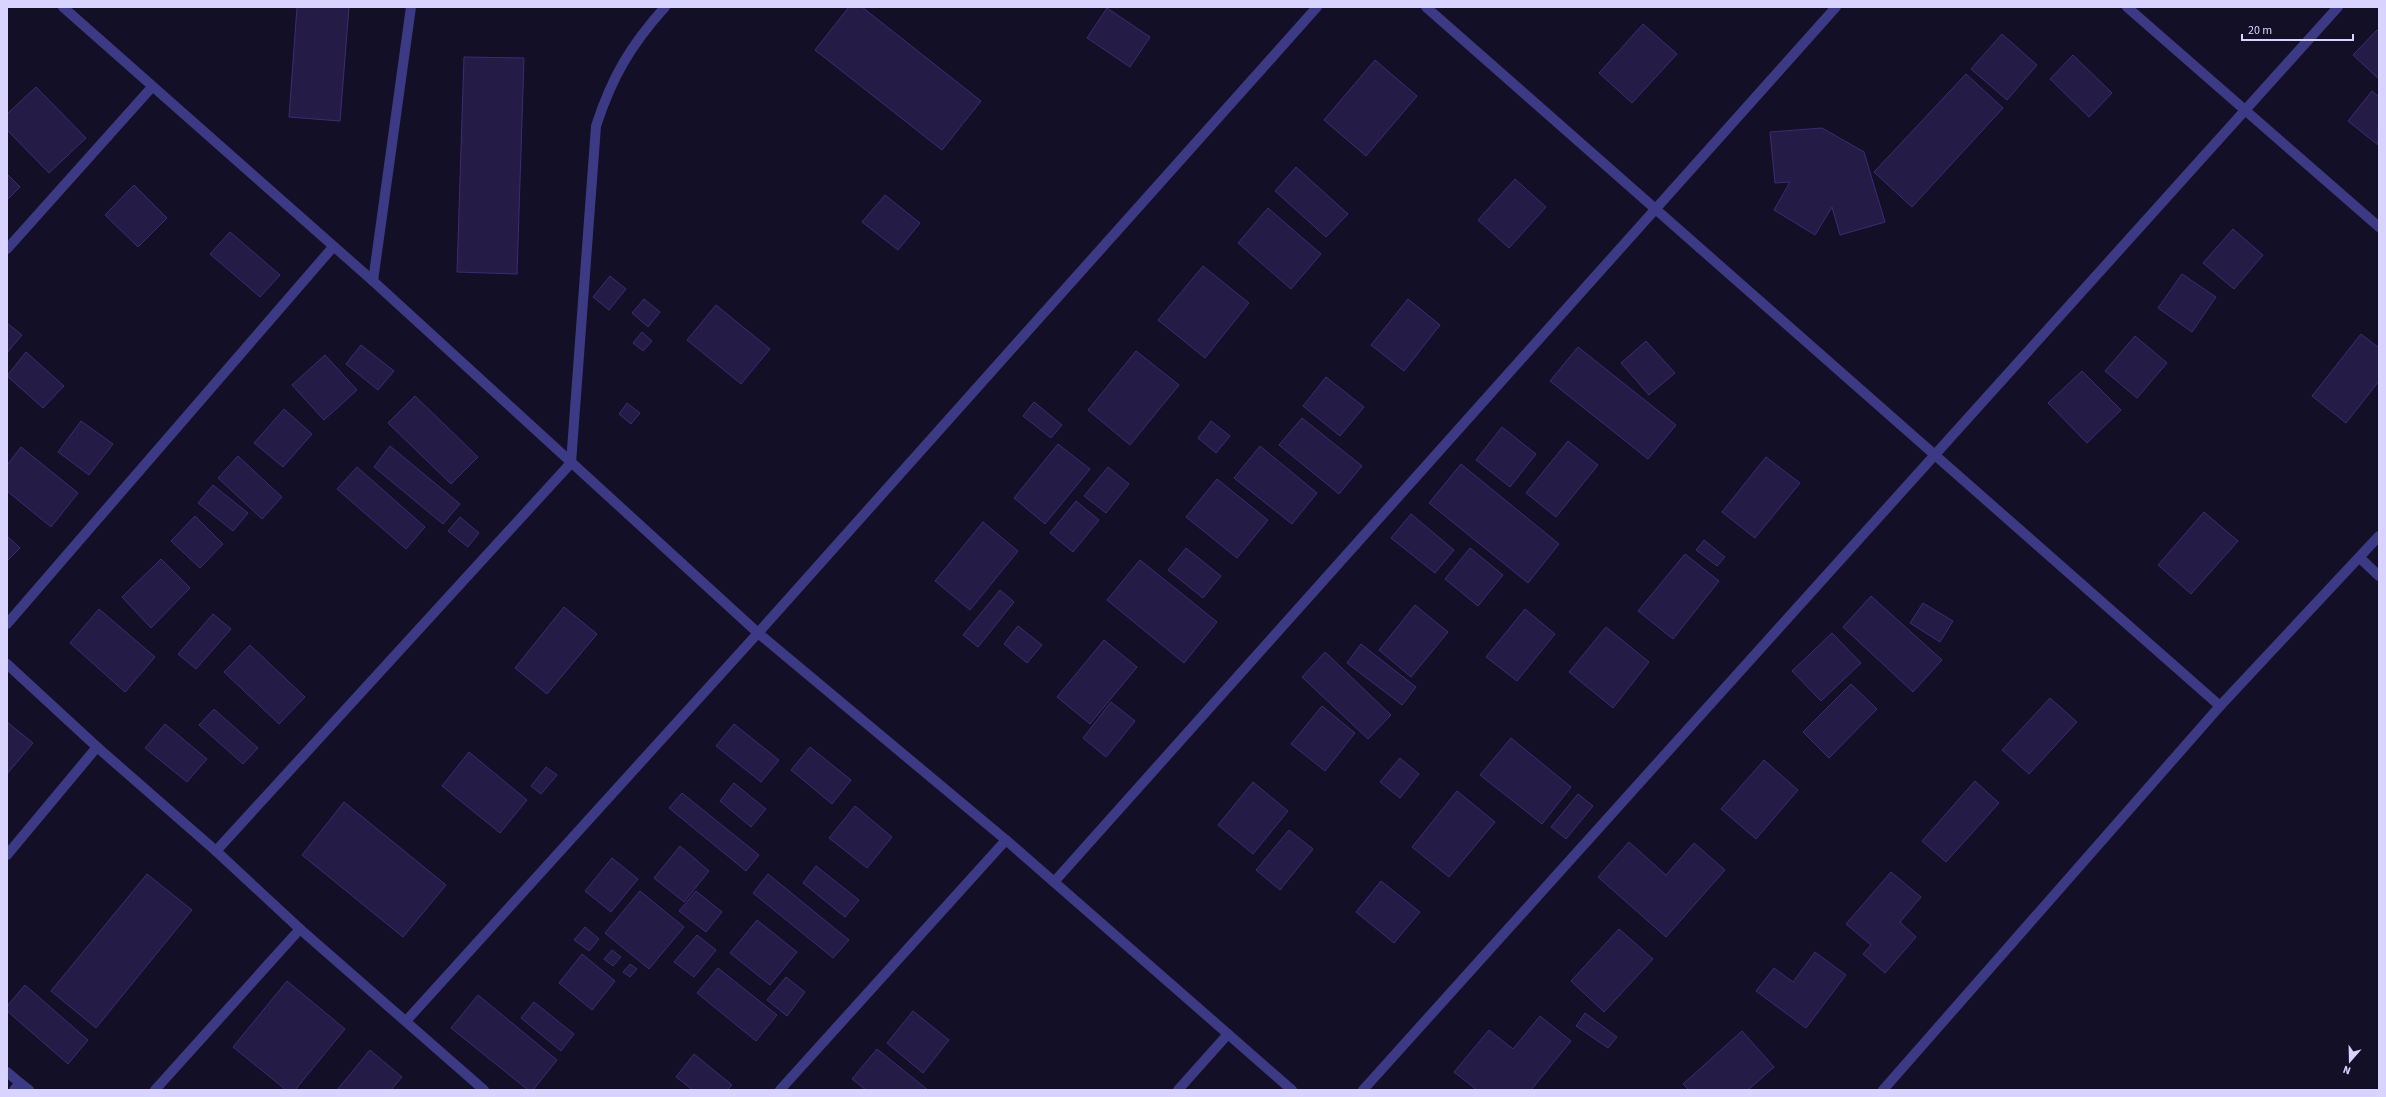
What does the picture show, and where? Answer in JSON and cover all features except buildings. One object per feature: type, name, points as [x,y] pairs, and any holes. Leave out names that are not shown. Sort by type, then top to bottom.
[{"type":"street","points":[[63,7],[152,88],[373,281],[758,633],[1006,840],[1292,1090]]},
{"type":"street","points":[[373,281],[411,7]]},
{"type":"street","points":[[216,851],[571,463],[596,126],[606,95],[622,62],[665,7]]},
{"type":"street","points":[[406,1021],[758,633],[1317,7]]},
{"type":"street","points":[[1426,7],[2220,706]]},
{"type":"street","points":[[1054,882],[1836,7]]},
{"type":"street","points":[[2127,7],[2379,227]]},
{"type":"street","points":[[1363,1090],[2338,7]]},
{"type":"street","points":[[7,249],[152,88]]},
{"type":"street","points":[[7,624],[334,247]]},
{"type":"street","points":[[1883,1090],[2220,706],[2379,536]]},
{"type":"street","points":[[2360,558],[2379,576]]},
{"type":"street","points":[[7,664],[97,747],[216,851],[300,929],[484,1090]]},
{"type":"street","points":[[7,855],[97,747]]},
{"type":"street","points":[[780,1090],[1006,840]]},
{"type":"street","points":[[155,1090],[300,929]]},
{"type":"street","points":[[1178,1090],[1228,1034]]},
{"type":"street","points":[[7,1072],[17,1087],[29,1090]]}]
